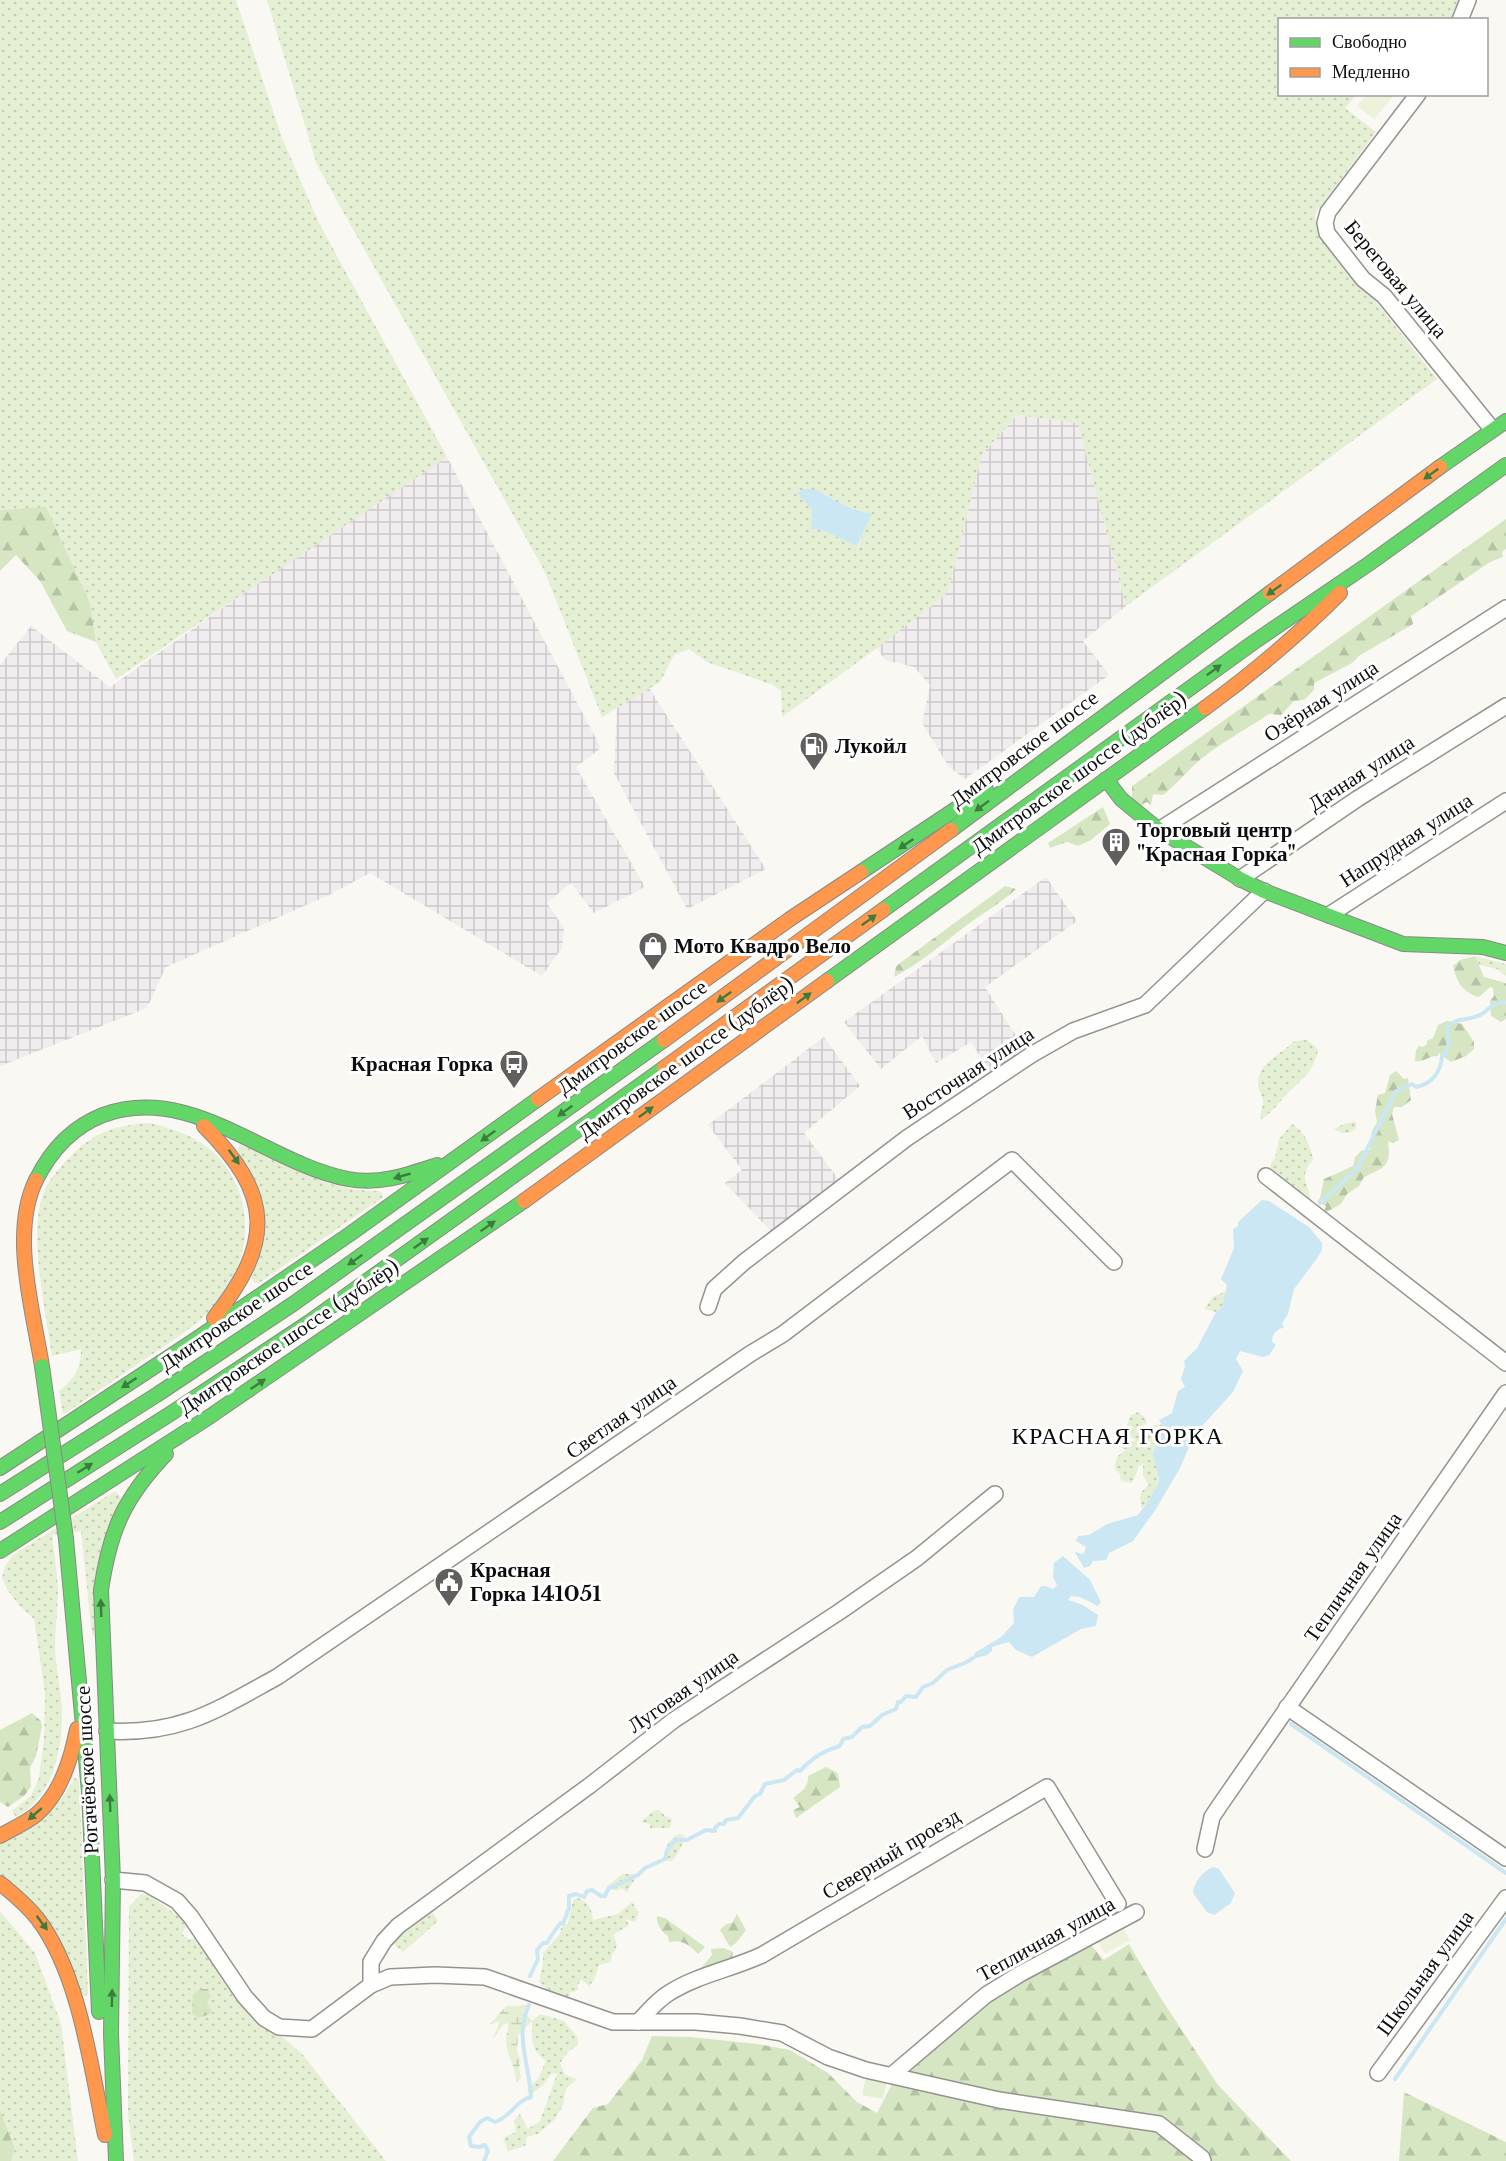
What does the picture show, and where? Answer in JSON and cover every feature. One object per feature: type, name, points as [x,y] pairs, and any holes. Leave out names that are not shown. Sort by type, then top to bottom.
[{"type":"main road","name":"Дмитровское шоссе","points":[[0,1494],[158,1394],[434,1206],[820,927],[1492,429],[1506,421]]},
{"type":"main road","name":"Дмитровское шоссе","points":[[0,1522],[170,1414],[317,1316],[486,1197],[1254,642],[1370,563],[1506,465]]},
{"type":"main road","name":"Дмитровское шоссе (дублёр)","points":[[0,1551],[210,1417],[526,1199],[1257,669],[1300,633],[1370,563]]},
{"type":"main road","name":"Дмитровское шоссе (дублёр)","points":[[0,1468],[195,1340],[458,1159],[790,919],[985,790],[1079,734]]},
{"type":"main road","points":[[1106,779],[1121,799],[1159,830],[1264,891],[1403,944],[1483,947],[1506,953]]},
{"type":"main road","points":[[107,2161],[88,1792],[81,1705],[66,1539],[27,1269],[27,1209],[36,1181],[51,1155],[70,1132],[97,1117],[125,1108],[164,1107],[193,1116],[237,1133],[318,1170],[345,1178],[368,1181],[389,1180],[458,1159]]},
{"type":"main road","points":[[193,1116],[222,1142],[244,1172],[254,1197],[258,1225],[256,1248],[245,1277],[231,1300],[195,1340]]},
{"type":"main road","name":"Рогачёвское шоссе","points":[[116,2161],[111,2034],[113,1880],[101,1590],[105,1554],[116,1522],[130,1497],[150,1470],[174,1446],[210,1417]]},
{"type":"main road","points":[[0,1836],[33,1817],[54,1794],[74,1747],[81,1705]]},
{"type":"main road","points":[[0,1883],[28,1906],[44,1925],[57,1946],[76,2000],[105,2135]]},
{"type":"street","points":[[1461,18],[1468,0]]},
{"type":"street","name":"Береговая улица","points":[[1416,96],[1328,212],[1325,223],[1328,233],[1363,279],[1384,296],[1492,429]]},
{"type":"street","name":"Озёрная улица","points":[[1159,830],[1506,608]]},
{"type":"street","name":"Дачная улица","points":[[1240,879],[1357,800],[1506,706]]},
{"type":"street","name":"Напрудная улица","points":[[1329,915],[1506,801]]},
{"type":"street","name":"Восточная улица","points":[[708,1307],[714,1289],[744,1262],[907,1138],[1031,1055],[1073,1031],[1145,1005],[1264,891]]},
{"type":"street","name":"Светлая улица","points":[[107,1731],[134,1732],[170,1728],[211,1713],[277,1677],[783,1334],[1012,1160],[1114,1262]]},
{"type":"street","points":[[1266,1176],[1506,1363]]},
{"type":"street","name":"Тепличная улица","points":[[1205,1849],[1212,1817],[1506,1393]]},
{"type":"street","name":"Луговая улица","points":[[371,1985],[371,1962],[384,1941],[398,1926],[589,1786],[674,1720],[839,1612],[916,1558],[995,1494]]},
{"type":"street","points":[[1287,1707],[1506,1858]]},
{"type":"street","name":"Северный проезд","points":[[638,2022],[669,1993],[762,1955],[1047,1786],[1118,1905]]},
{"type":"street","points":[[113,1880],[145,1883],[177,1901],[191,1917],[245,1998],[264,2018],[279,2027],[312,2029],[371,1985],[390,1977],[435,1975],[484,1977],[617,2022],[696,2022],[782,2033],[828,2057],[866,2070],[893,2074],[999,2100],[1159,2124],[1203,2161]]},
{"type":"street","name":"Школьная улица","points":[[1378,2073],[1506,1898]]},
{"type":"street","name":"Тепличная улица","points":[[893,2074],[986,1995],[1020,1974],[1136,1912]]},
{"type":"shaded area","points":[[1017,415],[1078,423],[1126,606],[1083,641],[1109,675],[965,779],[949,767],[922,723],[930,685],[914,667],[885,660],[877,648],[944,596],[949,588],[982,454]]},
{"type":"shaded area","points":[[447,457],[601,748],[576,767],[645,887],[594,913],[571,883],[547,903],[564,928],[562,948],[542,976],[370,873],[329,895],[166,967],[147,1008],[0,1066],[0,665],[31,626],[110,687],[278,569]]},
{"type":"shaded area","points":[[649,688],[766,869],[687,909],[614,773],[617,708]]},
{"type":"shaded area","points":[[1046,877],[1077,921],[985,987],[1023,1047],[1020,1057],[992,1075],[971,1042],[936,1063],[922,1036],[881,1069],[844,1022]]},
{"type":"shaded area","points":[[824,1037],[860,1086],[804,1133],[839,1180],[771,1231],[725,1183],[742,1170],[708,1125]]},
{"type":"green space","points":[[0,0],[236,0],[282,138],[319,223],[447,457],[116,679],[96,642],[90,603],[46,508],[0,510]]},
{"type":"green space","points":[[267,0],[1460,0],[1452,18],[1278,18],[1278,96],[1355,96],[1345,108],[1376,132],[1315,214],[1316,226],[1437,379],[1126,606],[1078,423],[1017,415],[982,454],[949,588],[944,596],[782,717],[781,691],[773,685],[707,662],[689,649],[674,655],[660,682],[602,717],[544,570],[317,165]],"holes":[[[798,493],[824,493],[838,503],[871,514],[858,546],[822,530],[811,529],[812,510]]]},
{"type":"green space","points":[[1365,96],[1393,96],[1374,119],[1357,106]]},
{"type":"green space","points":[[46,507],[90,603],[96,642],[67,631],[40,581],[16,555],[0,571],[0,510]]},
{"type":"green space","points":[[1506,519],[1506,549],[1502,552],[1503,557],[1490,562],[1411,616],[1413,624],[1359,656],[1352,663],[1314,683],[1314,690],[1304,700],[1294,701],[1281,715],[1269,714],[1217,747],[1163,795],[1153,794],[1151,805],[1147,802],[1141,805],[1132,804],[1132,786]]},
{"type":"green space","points":[[1103,807],[1110,824],[1091,840],[1078,846],[1067,842],[1050,848],[1048,843]]},
{"type":"green space","points":[[1005,886],[1016,889],[921,960],[894,977],[896,967],[900,963]]},
{"type":"green space","points":[[1475,956],[1506,964],[1506,976],[1497,969],[1479,965]]},
{"type":"green space","points":[[1475,956],[1484,977],[1506,983],[1506,1019],[1501,1022],[1491,1016],[1490,1001],[1494,996],[1493,988],[1490,987],[1479,997],[1469,993],[1456,977],[1453,966],[1460,960]]},
{"type":"green space","points":[[1447,1021],[1462,1024],[1474,1042],[1474,1049],[1466,1056],[1451,1062],[1438,1053],[1438,1056],[1415,1061],[1416,1050],[1419,1046],[1423,1047],[1427,1044],[1427,1041],[1433,1038],[1438,1025]]},
{"type":"green space","points":[[1307,1040],[1318,1049],[1314,1064],[1301,1081],[1260,1120],[1263,1102],[1258,1084],[1262,1070],[1294,1041]]},
{"type":"green space","points":[[1396,1071],[1404,1079],[1408,1078],[1411,1100],[1402,1107],[1394,1107],[1392,1114],[1399,1140],[1393,1143],[1388,1141],[1388,1161],[1382,1168],[1364,1177],[1359,1186],[1347,1194],[1341,1204],[1323,1214],[1326,1206],[1317,1202],[1324,1179],[1353,1166],[1355,1157],[1361,1151],[1370,1150],[1372,1131],[1377,1122],[1375,1111],[1378,1095],[1385,1093],[1390,1075]]},
{"type":"green space","points":[[1356,1122],[1356,1129],[1348,1133],[1334,1129],[1346,1123]]},
{"type":"green space","points":[[150,1123],[191,1137],[213,1152],[230,1173],[243,1205],[244,1241],[240,1258],[225,1291],[201,1319],[63,1415],[59,1391],[76,1373],[81,1349],[52,1356],[39,1270],[40,1204],[46,1187],[55,1174],[90,1140],[127,1125]]},
{"type":"green space","points":[[1292,1124],[1307,1140],[1313,1160],[1305,1174],[1311,1199],[1304,1201],[1270,1173],[1279,1139]]},
{"type":"green space","points":[[240,1144],[327,1183],[356,1190],[379,1191],[383,1194],[382,1198],[259,1283],[255,1283],[251,1278],[261,1250],[238,1150]]},
{"type":"green space","points":[[1226,1291],[1222,1308],[1216,1312],[1204,1309],[1213,1297]]},
{"type":"green space","points":[[1138,1412],[1147,1423],[1137,1428],[1138,1433],[1144,1434],[1152,1426],[1162,1425],[1153,1453],[1159,1474],[1157,1487],[1142,1509],[1141,1496],[1143,1490],[1149,1485],[1143,1475],[1143,1464],[1139,1466],[1132,1483],[1121,1481],[1120,1474],[1115,1469],[1117,1457],[1127,1450],[1117,1446],[1136,1440],[1127,1434],[1129,1429],[1127,1425],[1130,1416]]},
{"type":"green space","points":[[115,1491],[121,1497],[95,1636],[92,1635],[81,1531],[52,1535],[58,1590],[55,1645],[62,1725],[58,1756],[47,1784],[29,1808],[16,1817],[12,1811],[31,1796],[39,1778],[44,1738],[45,1693],[34,1619],[8,1591],[2,1578],[5,1566],[13,1555]]},
{"type":"green space","points":[[32,1713],[41,1721],[42,1727],[36,1756],[30,1768],[31,1787],[24,1796],[8,1807],[0,1802],[0,1730]]},
{"type":"green space","points":[[826,1767],[838,1773],[840,1787],[796,1818],[793,1810],[800,1807],[793,1798],[806,1786],[808,1776]]},
{"type":"green space","points":[[75,1778],[79,1781],[88,1993],[86,1996],[0,1874],[0,1842],[59,1802]]},
{"type":"green space","points":[[660,1810],[672,1819],[670,1828],[650,1828],[650,1824],[641,1822],[653,1811]]},
{"type":"green space","points":[[678,1834],[685,1836],[683,1843],[672,1861],[668,1861],[667,1846]]},
{"type":"green space","points":[[622,1874],[635,1874],[635,1879],[627,1892],[621,1888],[617,1891],[606,1887]]},
{"type":"green space","points":[[141,1894],[150,1896],[185,1921],[187,1925],[182,1934],[188,1939],[198,1938],[236,1997],[303,2055],[386,2161],[134,2161],[128,2114],[129,1907]]},
{"type":"green space","points":[[578,1898],[589,1907],[593,1920],[618,1914],[632,1902],[639,1913],[635,1922],[626,1919],[629,1925],[613,1935],[616,1947],[611,1962],[599,1965],[594,1980],[589,1986],[581,1979],[578,1990],[571,1992],[566,2001],[549,1992],[539,1982],[543,1953],[560,1934],[561,1928],[568,1924],[573,1900]]},
{"type":"green space","points":[[430,1909],[438,1921],[403,1952],[391,1941]]},
{"type":"green space","points":[[0,1911],[35,1953],[61,2024],[78,2161],[11,2161],[15,2149],[0,2110]]},
{"type":"green space","points":[[737,1914],[746,1930],[730,1947],[720,1930],[726,1924],[732,1923]]},
{"type":"green space","points":[[657,1916],[665,1918],[705,1947],[698,1954],[685,1944],[677,1941],[669,1942],[668,1936],[658,1925]]},
{"type":"green space","points":[[1122,1925],[1130,1940],[1105,1954],[1096,1939]]},
{"type":"green space","points":[[1129,1944],[1160,1997],[1218,2085],[1291,2161],[553,2161],[593,2108],[608,2104],[642,2060],[652,2036],[690,2037],[758,2044],[790,2050],[828,2073],[857,2102],[877,2113],[892,2084],[992,1998],[1091,1945],[1104,1960]]},
{"type":"green space","points":[[724,1948],[733,1952],[732,1959],[702,1974],[701,1968],[712,1955],[711,1949]]},
{"type":"green space","points":[[200,1989],[208,1989],[211,1996],[207,2003],[213,2013],[198,2018],[192,2014],[193,1995]]},
{"type":"green space","points":[[529,2005],[523,2011],[532,2021],[518,2035],[517,2051],[521,2062],[519,2067],[521,2078],[516,2082],[506,2044],[508,2023],[503,2025],[493,2039],[500,2021],[490,2024],[506,2006]]},
{"type":"green space","points":[[540,2014],[564,2021],[578,2038],[578,2045],[569,2051],[560,2063],[565,2075],[577,2079],[566,2089],[563,2105],[555,2119],[538,2134],[527,2137],[525,2146],[508,2151],[503,2138],[516,2132],[514,2121],[520,2114],[528,2129],[540,2121],[557,2074],[552,2073],[543,2085],[530,2095],[527,2090],[538,2079],[546,2061],[537,2052],[532,2039],[532,2021]]},
{"type":"green space","points":[[866,2076],[887,2080],[883,2099],[862,2095]]},
{"type":"green space","points":[[1404,2092],[1506,2142],[1506,2161],[1399,2161]]},
{"type":"green space","points":[[0,2110],[15,2149],[11,2161],[0,2161]]},
{"type":"water","points":[[804,489],[819,491],[843,505],[872,514],[857,546],[822,530],[811,529],[812,510],[797,493]]},
{"type":"water","points":[[1262,1200],[1269,1201],[1309,1227],[1322,1243],[1322,1250],[1294,1289],[1288,1314],[1282,1323],[1284,1327],[1274,1335],[1272,1342],[1276,1345],[1269,1355],[1263,1357],[1240,1351],[1236,1359],[1243,1371],[1233,1392],[1194,1435],[1180,1468],[1156,1509],[1133,1541],[1109,1553],[1106,1560],[1093,1561],[1090,1566],[1084,1568],[1074,1551],[1084,1553],[1086,1547],[1076,1541],[1078,1536],[1089,1535],[1107,1524],[1138,1515],[1157,1487],[1159,1479],[1153,1453],[1161,1432],[1162,1425],[1159,1420],[1172,1413],[1178,1391],[1185,1387],[1181,1379],[1185,1366],[1184,1361],[1197,1348],[1216,1312],[1222,1308],[1227,1285],[1221,1279],[1234,1248],[1233,1229]]},
{"type":"water","points":[[1063,1556],[1090,1580],[1101,1602],[1098,1606],[1080,1597],[1071,1596],[1068,1600],[1083,1605],[1098,1615],[1096,1626],[1081,1629],[1032,1657],[1016,1650],[1009,1642],[992,1647],[992,1651],[987,1655],[970,1660],[976,1652],[1001,1637],[1014,1623],[1013,1610],[1019,1597],[1034,1597],[1041,1586],[1053,1589],[1057,1585],[1053,1577],[1054,1563]]},
{"type":"water","points":[[1214,1867],[1219,1869],[1235,1893],[1231,1903],[1214,1915],[1207,1912],[1193,1893],[1200,1877]]},
{"type":"waterway","points":[[1320,1203],[1357,1169],[1396,1091],[1412,1084],[1416,1087],[1422,1085],[1435,1076],[1442,1056],[1446,1054],[1449,1041],[1447,1027],[1455,1022],[1480,1015],[1494,1005],[1506,1003]]},
{"type":"waterway","points":[[530,1976],[538,1959],[537,1950],[543,1943],[547,1943],[560,1924],[563,1924],[569,1908],[569,1896],[576,1894],[584,1897],[587,1891],[592,1890],[605,1896],[608,1889],[665,1859],[667,1850],[676,1840],[687,1840],[706,1830],[715,1831],[715,1828],[719,1824],[724,1824],[726,1820],[738,1818],[755,1796],[760,1794],[765,1784],[784,1780],[797,1770],[800,1771],[818,1756],[840,1746],[843,1739],[852,1737],[862,1727],[870,1726],[882,1715],[896,1709],[898,1702],[906,1696],[916,1697],[923,1687],[933,1683],[947,1670],[973,1658]]},
{"type":"waterway","points":[[1291,1724],[1506,1873]]},
{"type":"waterway","points":[[1395,2079],[1506,1919]]},
{"type":"waterway","points":[[484,2161],[488,2151],[485,2145],[471,2146],[469,2137],[480,2122],[487,2118],[495,2122],[500,2120],[525,2099],[531,2097],[523,2039],[525,2016],[529,2005]]},
{"type":"traffic: fast","points":[[1440,467],[1506,421]]},
{"type":"traffic: fast","points":[[883,910],[1254,642],[1370,563],[1506,465]]},
{"type":"traffic: fast","points":[[951,830],[1270,593]]},
{"type":"traffic: fast","points":[[827,981],[1205,708]]},
{"type":"traffic: fast","points":[[1106,779],[1121,799],[1159,830],[1264,891],[1403,944],[1483,947],[1506,953]]},
{"type":"traffic: fast","points":[[861,872],[986,789]]},
{"type":"traffic: fast","points":[[0,1494],[158,1394],[293,1304],[664,1040]]},
{"type":"traffic: fast","points":[[0,1522],[308,1323],[664,1068]]},
{"type":"traffic: fast","points":[[0,1468],[195,1340],[350,1234],[538,1099]]},
{"type":"traffic: fast","points":[[36,1180],[48,1159],[72,1133],[103,1115],[135,1108],[167,1109],[198,1117],[288,1158],[348,1179],[382,1180],[437,1165]]},
{"type":"traffic: fast","points":[[0,1551],[209,1417],[524,1201]]},
{"type":"traffic: fast","points":[[42,1366],[66,1539]]},
{"type":"traffic: fast","points":[[116,2161],[111,2034],[113,1880],[101,1590],[109,1550],[121,1516],[139,1485],[166,1454]]},
{"type":"traffic: fast","points":[[66,1539],[89,1792],[99,2012]]},
{"type":"traffic: slow","points":[[1270,593],[1440,467]]},
{"type":"traffic: slow","points":[[1205,708],[1275,653],[1340,593]]},
{"type":"traffic: slow","points":[[664,1040],[951,830]]},
{"type":"traffic: slow","points":[[538,1099],[790,919],[861,872]]},
{"type":"traffic: slow","points":[[664,1068],[883,910]]},
{"type":"traffic: slow","points":[[524,1201],[827,981]]},
{"type":"traffic: slow","points":[[204,1126],[227,1151],[243,1174],[253,1197],[257,1219],[255,1242],[247,1266],[234,1291],[214,1318]]},
{"type":"traffic: slow","points":[[36,1180],[28,1201],[24,1247],[29,1297],[42,1366]]},
{"type":"traffic: slow","points":[[0,1836],[37,1814],[53,1796],[68,1764],[77,1729]]},
{"type":"traffic: slow","points":[[0,1883],[37,1918],[63,1965],[82,2021],[105,2135]]},
{"type":"place","name":"Лукойл","points":[[814,772]]},
{"type":"place","name":"Торговый центр \"Красная Горка\"","points":[[1116,868]]},
{"type":"place","name":"Мото Квадро Вело","points":[[653,972]]},
{"type":"place","name":"Красная Горка","points":[[514,1090]]},
{"type":"place","name":"Красная Горка 141051","points":[[449,1608]]},
{"type":"district","name":"КРАСНАЯ ГОРКА","points":[[1118,1436]]}]
